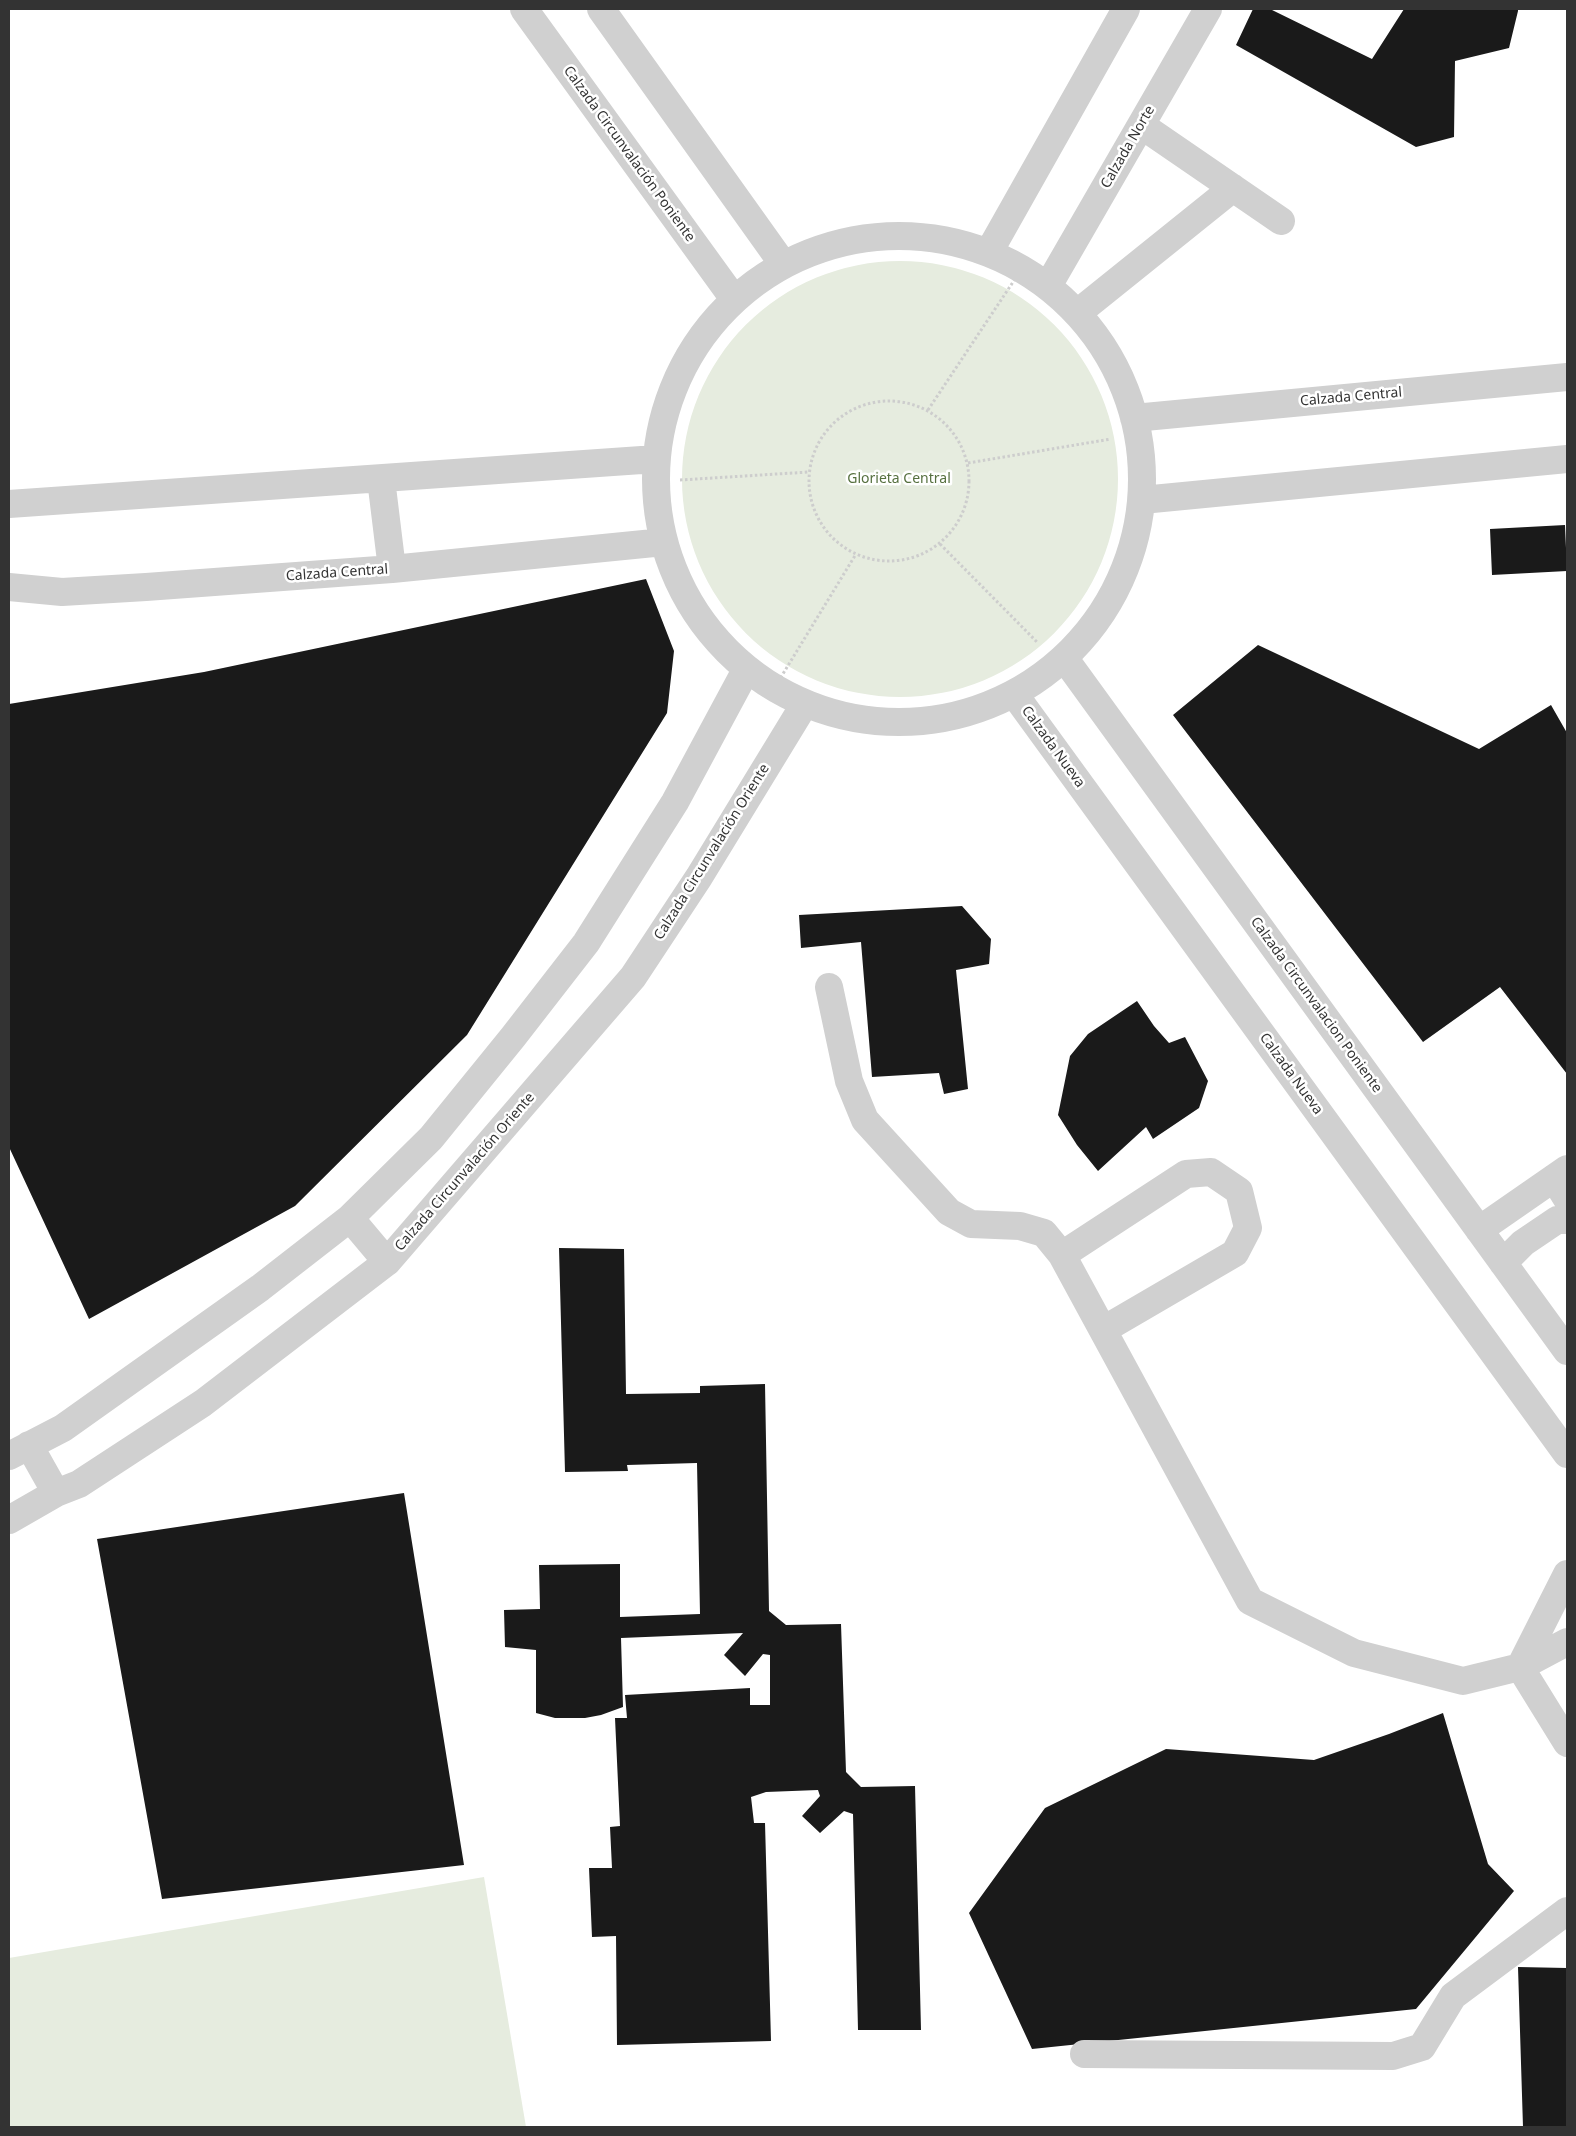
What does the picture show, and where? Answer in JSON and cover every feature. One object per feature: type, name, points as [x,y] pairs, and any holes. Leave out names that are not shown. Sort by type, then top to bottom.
[{"type":"street","name":"Calzada Circunvalación Poniente","points":[[524,9],[734,299]]},
{"type":"street","points":[[601,9],[783,264]]},
{"type":"street","points":[[990,252],[1126,9]]},
{"type":"street","name":"Calzada Norte","points":[[1048,286],[1208,9]]},
{"type":"street","points":[[1141,125],[1281,222]]},
{"type":"street","points":[[1080,311],[1233,188]]},
{"type":"street","points":[[906,235],[948,240],[990,252],[1048,286],[1080,311],[1116,368],[1136,426],[1142,459],[1142,500],[1129,559],[1104,613],[1062,662],[1041,679],[1015,695],[981,710],[945,720],[897,724],[850,719],[804,705],[774,689],[746,670],[710,633],[682,590],[664,542],[658,512],[656,471],[668,400],[695,345],[734,299],[758,280],[783,264],[822,247],[864,237],[881,236],[906,235]]},
{"type":"street","name":"Calzada Central","points":[[1136,426],[1567,377]]},
{"type":"street","points":[[1142,500],[1567,459]]},
{"type":"street","points":[[9,504],[381,479],[656,471]]},
{"type":"street","points":[[381,479],[392,569]]},
{"type":"street","name":"Calzada Central","points":[[9,587],[62,592],[392,569],[664,542]]},
{"type":"street","name":"Calzada Circunvalacion Poniente","points":[[1062,662],[1567,1351]]},
{"type":"street","points":[[56,1493],[19,1450],[63,1428],[260,1288],[350,1218],[431,1138],[586,943],[675,802],[746,670]]},
{"type":"street","name":"Calzada Nueva","points":[[1015,695],[1567,1454]]},
{"type":"street","name":"Calzada Circunvalación Oriente","points":[[9,1520],[56,1493],[79,1484],[203,1403],[387,1262],[633,977],[699,877],[804,705]]},
{"type":"street","points":[[829,987],[849,1080],[865,1120],[949,1212],[971,1224],[1020,1226],[1044,1233],[1062,1255],[1250,1601],[1354,1653],[1463,1681],[1520,1667],[1567,1642]]},
{"type":"street","points":[[1062,1255],[1186,1174],[1211,1172],[1239,1191],[1248,1228],[1235,1253],[1103,1330]]},
{"type":"street","points":[[1479,1230],[1563,1182]]},
{"type":"street","points":[[350,1218],[387,1262]]},
{"type":"street","points":[[1503,1263],[1524,1243],[1557,1220],[1567,1220]]},
{"type":"street","points":[[1520,1667],[1567,1574]]},
{"type":"street","points":[[1520,1667],[1567,1743]]},
{"type":"street","points":[[1084,2054],[1394,2056],[1422,2047],[1453,1996],[1567,1911]]},
{"type":"path","points":[[928,410],[1021,270]]},
{"type":"path","points":[[899,400],[928,410],[954,432],[968,463],[969,493],[960,521],[940,544],[914,558],[885,562],[856,554],[829,534],[812,505],[809,472],[818,442],[839,418],[867,403],[899,400]]},
{"type":"path","points":[[968,463],[1136,426]]},
{"type":"path","points":[[656,471],[809,472]]},
{"type":"path","points":[[940,544],[1062,662]]},
{"type":"path","points":[[774,689],[856,554]]},
{"type":"green space","name":"Glorieta Central","points":[[900,261],[943,265],[984,277],[1021,298],[1054,325],[1081,358],[1102,395],[1114,436],[1118,479],[1114,522],[1102,563],[1081,600],[1054,633],[1021,660],[984,681],[943,693],[900,697],[857,693],[816,681],[779,660],[746,633],[719,600],[698,563],[686,522],[682,479],[686,436],[698,395],[719,358],[746,325],[779,298],[816,277],[857,265]]},
{"type":"green space","points":[[484,1877],[526,2127],[9,2127],[9,1958]]},
{"type":"building","points":[[1253,9],[1270,9],[1372,59],[1404,9],[1518,9],[1518,11],[1509,48],[1455,61],[1454,137],[1416,147],[1236,45]]},
{"type":"building","points":[[1565,525],[1567,571],[1492,575],[1490,529]]},
{"type":"building","points":[[646,579],[674,651],[667,713],[467,1035],[295,1206],[89,1319],[9,1147],[9,704],[204,672]]},
{"type":"building","points":[[1258,645],[1479,749],[1551,705],[1567,733],[1567,1074],[1500,987],[1423,1042],[1173,715]]},
{"type":"building","points":[[962,906],[991,939],[989,964],[956,970],[968,1089],[944,1094],[939,1073],[872,1077],[861,942],[801,948],[799,915]]},
{"type":"building","points":[[1137,1001],[1154,1026],[1169,1043],[1185,1037],[1208,1081],[1199,1108],[1153,1139],[1146,1127],[1098,1171],[1077,1145],[1058,1115],[1070,1056],[1088,1034]]},
{"type":"building","points":[[559,1248],[624,1249],[626,1394],[700,1393],[700,1386],[765,1384],[769,1611],[786,1625],[841,1624],[846,1772],[861,1787],[915,1786],[921,2030],[858,2030],[853,1814],[844,1811],[820,1833],[802,1816],[820,1796],[818,1790],[766,1792],[751,1797],[754,1823],[765,1823],[771,2041],[617,2045],[616,1936],[592,1937],[589,1868],[612,1868],[610,1827],[620,1826],[615,1718],[627,1718],[625,1695],[750,1688],[750,1705],[770,1705],[770,1655],[763,1654],[745,1676],[724,1655],[743,1633],[621,1638],[623,1707],[601,1715],[585,1718],[555,1718],[536,1713],[536,1650],[505,1647],[504,1610],[540,1609],[539,1565],[620,1564],[620,1617],[700,1614],[697,1463],[627,1465],[628,1471],[565,1472]]},
{"type":"building","points":[[404,1493],[464,1865],[162,1899],[97,1539]]},
{"type":"building","points":[[1443,1713],[1488,1864],[1514,1891],[1416,2009],[1032,2049],[969,1913],[1045,1808],[1166,1749],[1314,1760]]},
{"type":"building","points":[[1518,1967],[1567,1968],[1567,2127],[1523,2127]]}]
